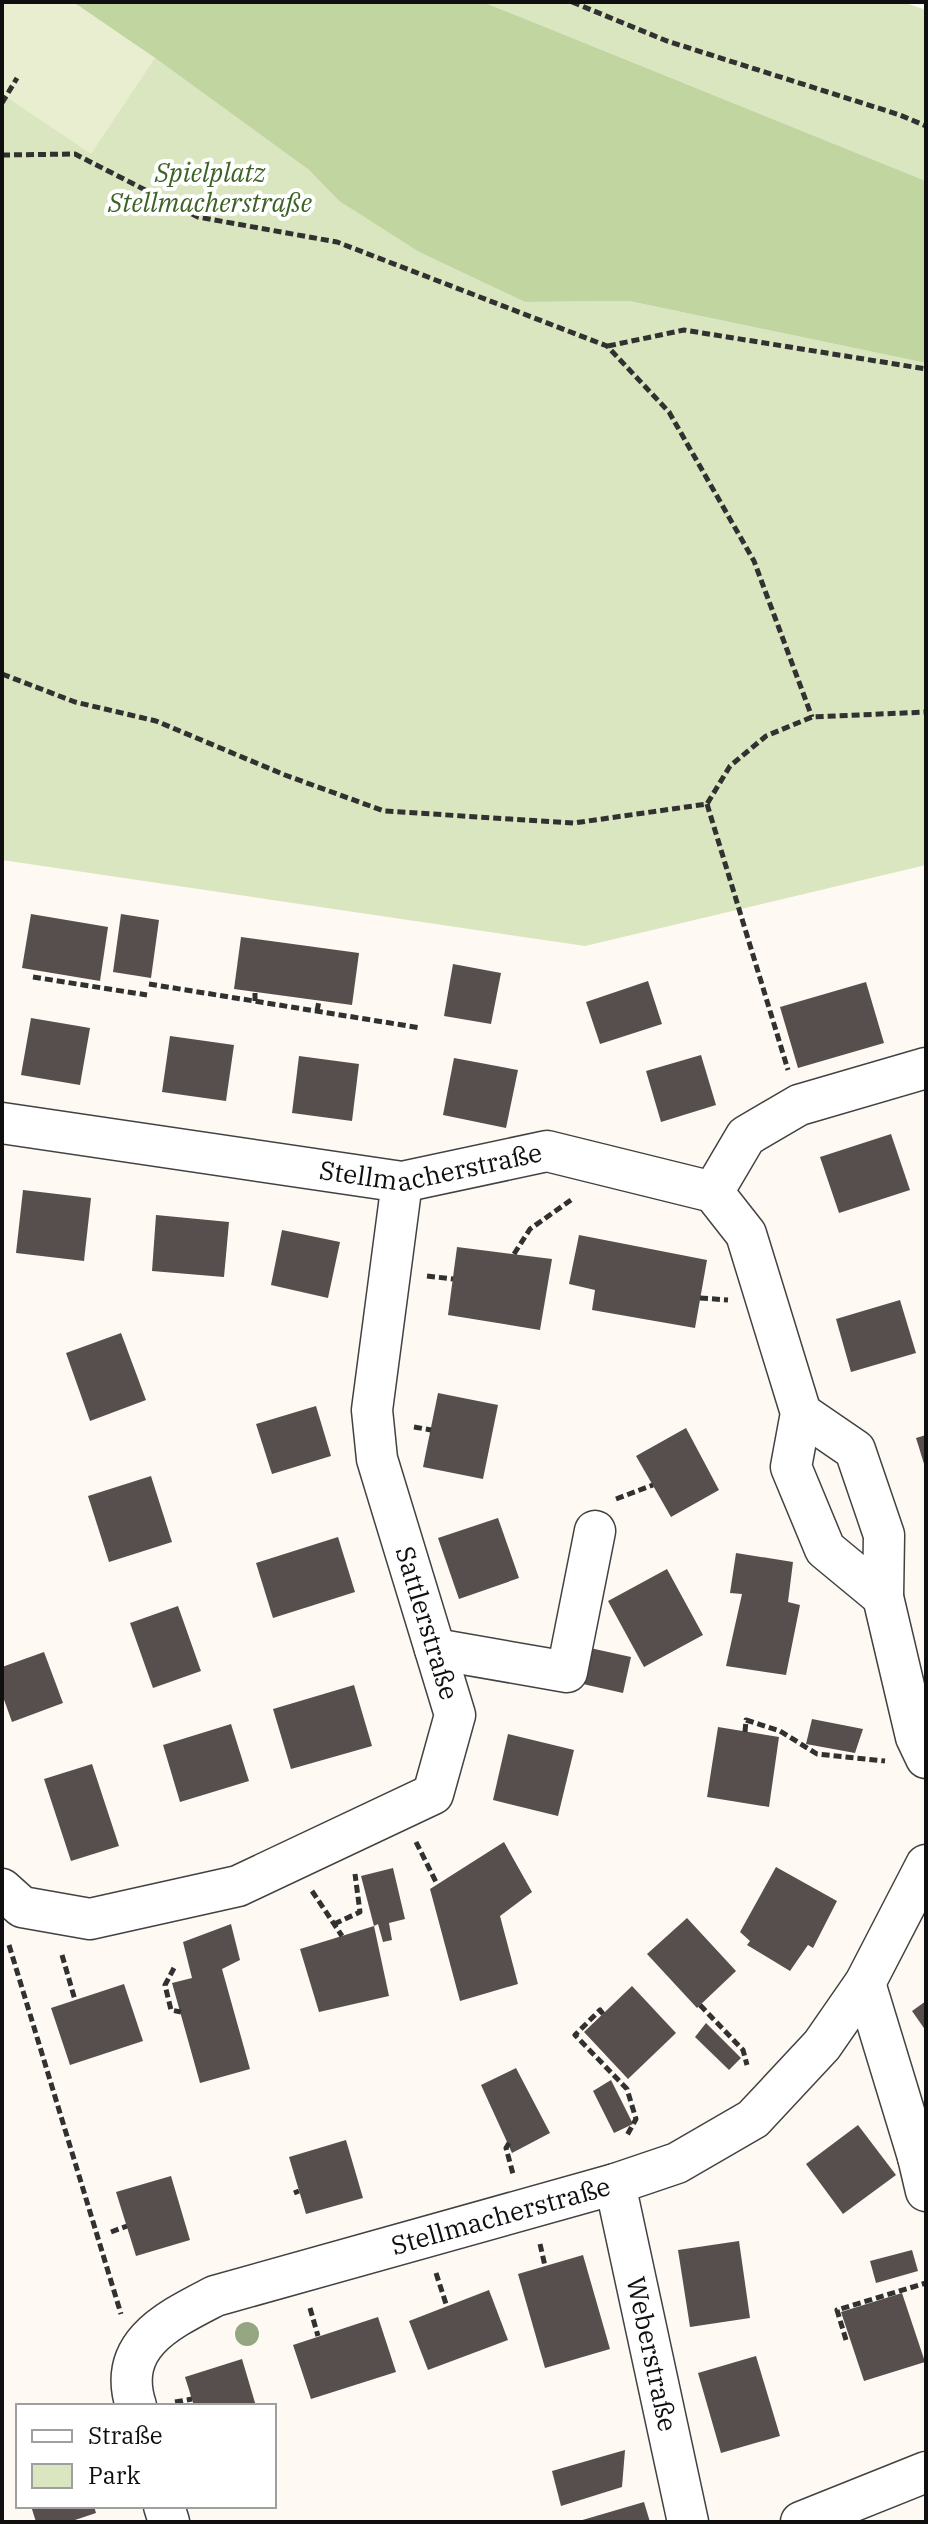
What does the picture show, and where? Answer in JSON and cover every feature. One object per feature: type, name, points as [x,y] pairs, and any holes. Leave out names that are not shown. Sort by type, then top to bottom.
[{"type":"street","points":[[883,1597],[825,1549],[791,1467],[801,1413],[746,1234],[713,1192],[746,1136],[799,1105],[926,1068]]},
{"type":"street","name":"Stellmacherstraße","points":[[2,1123],[402,1182],[547,1151],[713,1192]]},
{"type":"street","name":"Sattlerstraße","points":[[2,1889],[22,1907],[90,1919],[238,1886],[433,1794],[455,1715],[377,1459],[373,1421],[402,1182]]},
{"type":"street","points":[[801,1413],[855,1450],[884,1535],[883,1597],[916,1737],[910,1760]]},
{"type":"street","points":[[435,1649],[567,1672],[604,1516]]},
{"type":"street","name":"Stellmacherstraße","points":[[134,2357],[167,2321],[215,2296],[615,2184],[677,2163],[753,2119],[822,2045],[865,1983],[926,1865]]},
{"type":"street","points":[[865,1983],[923,2167]]},
{"type":"street","name":"Weberstraße","points":[[615,2184],[688,2522]]},
{"type":"street","points":[[134,2357],[131,2389],[135,2404]]},
{"type":"street","points":[[801,2522],[926,2472]]},
{"type":"path","points":[[572,2],[667,41],[926,126]]},
{"type":"path","points":[[2,103],[17,78]]},
{"type":"path","points":[[2,155],[75,154],[198,217],[337,242],[607,346],[669,412],[754,561],[812,717]]},
{"type":"path","points":[[607,346],[684,330],[926,369]]},
{"type":"path","points":[[2,674],[75,702],[156,721],[285,775],[384,811],[574,823],[707,804]]},
{"type":"path","points":[[799,1105],[707,804],[730,766],[766,736],[812,717],[926,712]]},
{"type":"path","points":[[33,977],[147,995]]},
{"type":"path","points":[[149,984],[421,1028]]},
{"type":"path","points":[[255,992],[255,1001]]},
{"type":"path","points":[[317,1011],[319,1001]]},
{"type":"path","points":[[514,1254],[530,1229],[571,1200]]},
{"type":"path","points":[[604,1516],[653,1485]]},
{"type":"path","points":[[745,1732],[746,1720],[780,1731],[817,1754],[910,1760]]},
{"type":"path","points":[[334,1924],[360,1912],[353,1832]]},
{"type":"path","points":[[291,1861],[342,1936]]},
{"type":"path","points":[[7,1938],[134,2357]]},
{"type":"path","points":[[174,1968],[165,1985],[171,2010],[181,2012]]},
{"type":"path","points":[[700,2005],[743,2050],[750,2074]]},
{"type":"path","points":[[603,2014],[600,2010],[575,2035],[627,2089],[636,2119],[625,2138]]},
{"type":"path","points":[[111,2232],[127,2226]]},
{"type":"path","points":[[846,2340],[837,2310],[926,2283]]},
{"type":"green space","name":"Spielplatz Stellmacherstraße","points":[[2,2],[73,2],[309,170],[339,201],[419,252],[525,302],[629,301],[926,363],[926,865],[585,946],[2,860]]},
{"type":"green space","points":[[2,2],[73,2],[155,58],[91,154],[2,94]]},
{"type":"green space","points":[[73,2],[483,2],[926,181],[926,363],[629,301],[525,302],[419,252],[339,201],[309,170]]},
{"type":"green space","points":[[483,2],[903,2],[926,10],[926,181]]},
{"type":"building","points":[[31,914],[108,927],[100,981],[22,968]]},
{"type":"building","points":[[121,914],[159,920],[151,978],[113,972]]},
{"type":"building","points":[[241,937],[359,953],[352,1005],[234,989]]},
{"type":"building","points":[[453,964],[501,973],[491,1024],[444,1016]]},
{"type":"building","points":[[648,981],[662,1024],[600,1044],[586,1002]]},
{"type":"building","points":[[866,982],[884,1043],[798,1068],[780,1007]]},
{"type":"building","points":[[31,1018],[90,1028],[80,1085],[21,1075]]},
{"type":"building","points":[[170,1036],[234,1045],[226,1101],[162,1092]]},
{"type":"building","points":[[701,1055],[716,1105],[661,1122],[646,1071]]},
{"type":"building","points":[[299,1056],[359,1064],[352,1121],[292,1113]]},
{"type":"building","points":[[454,1058],[518,1070],[506,1128],[443,1115]]},
{"type":"building","points":[[891,1134],[910,1190],[839,1213],[820,1157]]},
{"type":"building","points":[[23,1190],[91,1198],[84,1261],[16,1253]]},
{"type":"building","points":[[156,1215],[229,1222],[224,1277],[152,1271]]},
{"type":"building","points":[[282,1230],[340,1242],[328,1298],[271,1285]]},
{"type":"building","points":[[579,1235],[707,1260],[695,1328],[592,1310],[595,1290],[569,1284]]},
{"type":"building","points":[[457,1247],[552,1259],[540,1330],[448,1315]]},
{"type":"building","points":[[900,1300],[916,1353],[851,1372],[836,1319]]},
{"type":"building","points":[[121,1333],[146,1400],[90,1421],[66,1353]]},
{"type":"building","points":[[438,1393],[498,1405],[483,1479],[423,1467]]},
{"type":"building","points":[[316,1406],[331,1456],[272,1474],[256,1424]]},
{"type":"building","points":[[686,1428],[719,1490],[671,1517],[636,1456]]},
{"type":"building","points":[[926,1435],[926,1467],[925,1467],[916,1438]]},
{"type":"building","points":[[151,1476],[172,1542],[109,1562],[88,1496]]},
{"type":"building","points":[[498,1518],[519,1578],[459,1599],[438,1538]]},
{"type":"building","points":[[338,1537],[355,1592],[273,1618],[256,1563]]},
{"type":"building","points":[[736,1553],[793,1562],[788,1602],[800,1605],[786,1675],[726,1666],[742,1594],[730,1593]]},
{"type":"building","points":[[667,1569],[703,1635],[644,1667],[608,1601]]},
{"type":"building","points":[[178,1606],[201,1671],[153,1688],[130,1623]]},
{"type":"building","points":[[581,1646],[631,1657],[623,1693],[574,1682]]},
{"type":"building","points":[[44,1652],[63,1703],[12,1722],[2,1694],[2,1667]]},
{"type":"building","points":[[354,1685],[372,1746],[291,1769],[273,1709]]},
{"type":"building","points":[[812,1719],[863,1729],[855,1753],[806,1744]]},
{"type":"building","points":[[231,1724],[249,1781],[180,1802],[163,1745]]},
{"type":"building","points":[[718,1727],[779,1737],[769,1807],[707,1797]]},
{"type":"building","points":[[508,1734],[574,1750],[558,1816],[493,1800]]},
{"type":"building","points":[[92,1764],[119,1846],[71,1861],[44,1779]]},
{"type":"building","points":[[504,1842],[532,1892],[500,1916],[518,1984],[460,2001],[430,1889]]},
{"type":"building","points":[[776,1867],[837,1901],[813,1948],[808,1945],[790,1971],[747,1945],[750,1941],[740,1932]]},
{"type":"building","points":[[393,1868],[405,1919],[389,1923],[392,1940],[383,1942],[378,1924],[374,1926],[361,1876]]},
{"type":"building","points":[[687,1918],[736,1971],[697,2008],[647,1954]]},
{"type":"building","points":[[231,1924],[240,1960],[222,1969],[250,2069],[200,2083],[172,1983],[192,1978],[183,1942]]},
{"type":"building","points":[[374,1926],[389,1996],[319,2012],[300,1949]]},
{"type":"building","points":[[124,1984],[143,2041],[70,2065],[51,2008]]},
{"type":"building","points":[[632,1986],[676,2033],[628,2079],[584,2032]]},
{"type":"building","points":[[926,2001],[926,2031],[912,2011]]},
{"type":"building","points":[[706,2023],[741,2058],[729,2070],[695,2037]]},
{"type":"building","points":[[516,2068],[550,2133],[512,2153],[481,2085]]},
{"type":"building","points":[[611,2080],[633,2124],[614,2133],[593,2091]]},
{"type":"building","points":[[858,2125],[896,2175],[843,2214],[806,2164]]},
{"type":"building","points":[[346,2140],[363,2198],[306,2214],[289,2157]]},
{"type":"building","points":[[171,2176],[190,2240],[136,2256],[116,2192]]},
{"type":"building","points":[[739,2241],[750,2318],[690,2327],[678,2250]]},
{"type":"building","points":[[912,2250],[918,2271],[876,2283],[870,2261]]},
{"type":"building","points":[[583,2255],[610,2349],[545,2368],[518,2274]]},
{"type":"building","points":[[489,2290],[508,2340],[428,2370],[409,2321]]},
{"type":"building","points":[[902,2293],[925,2362],[864,2381],[841,2312]]},
{"type":"building","points":[[378,2317],[396,2372],[311,2399],[293,2345]]},
{"type":"building","points":[[756,2356],[780,2436],[721,2453],[698,2373]]},
{"type":"building","points":[[242,2359],[255,2404],[193,2404],[185,2377]]},
{"type":"building","points":[[625,2450],[622,2487],[561,2506],[552,2471]]},
{"type":"building","points":[[644,2502],[650,2522],[579,2522],[579,2521]]},
{"type":"building","points":[[32,2508],[95,2508],[96,2513],[69,2522],[36,2522]]}]
